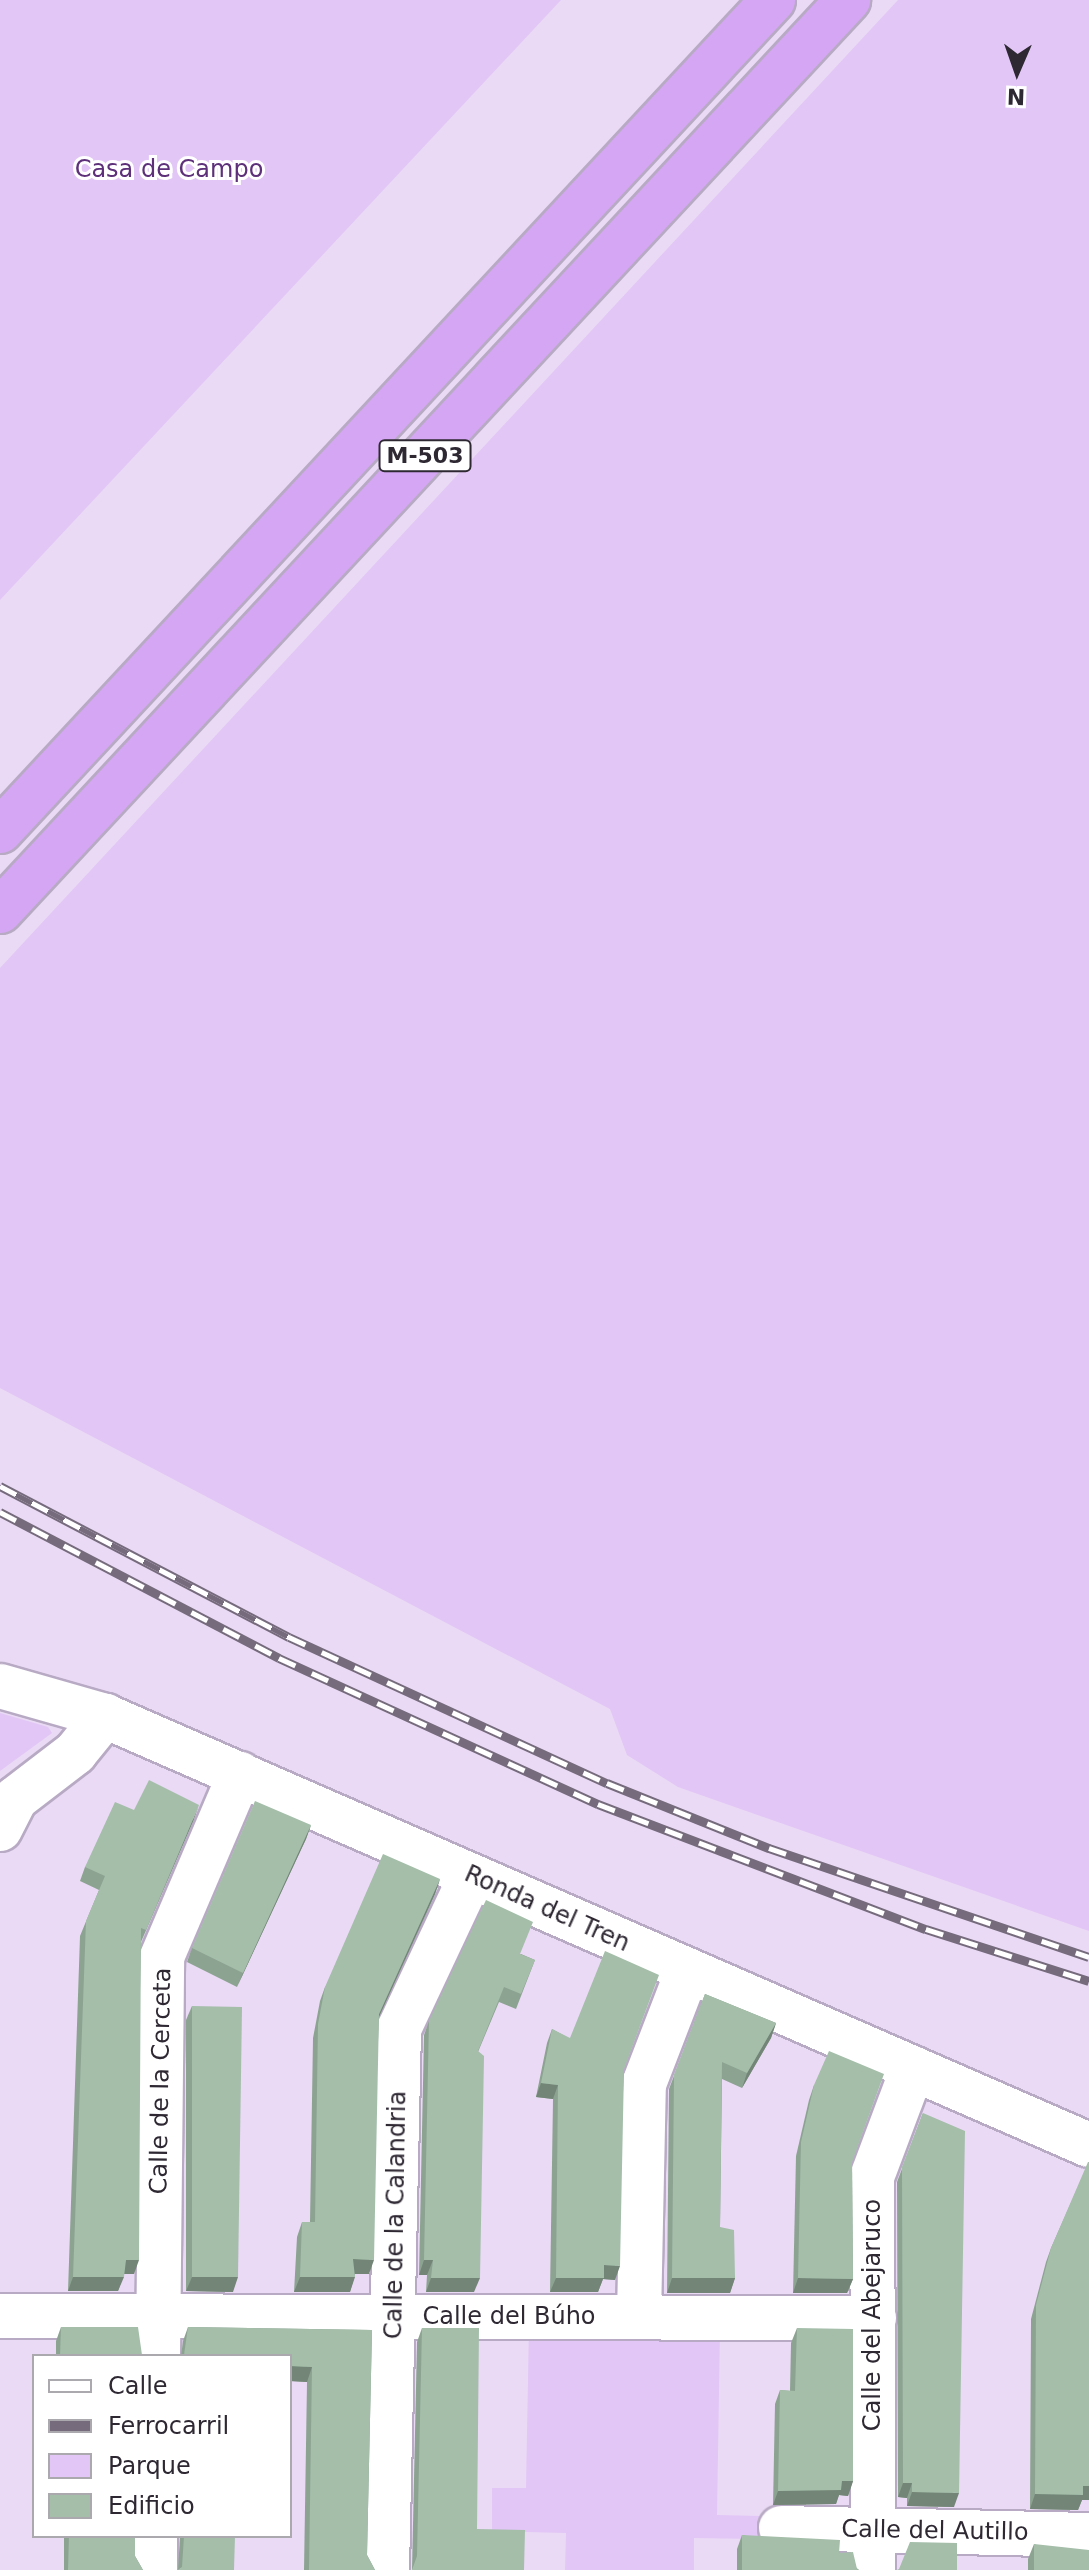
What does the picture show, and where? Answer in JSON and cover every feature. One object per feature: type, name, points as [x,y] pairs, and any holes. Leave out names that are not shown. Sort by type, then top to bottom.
[{"type":"highway","name":"M-503","points":[[0,831],[773,0]]},
{"type":"highway","name":"M-503","points":[[0,911],[848,0]]},
{"type":"street","name":"Ronda del Tren","points":[[0,1686],[105,1716],[1089,2145]]},
{"type":"street","points":[[0,1829],[15,1799],[75,1753],[105,1716]]},
{"type":"street","name":"Calle de la Cerceta","points":[[158,2336],[162,1957],[240,1774]]},
{"type":"street","name":"Calle de la Calandria","points":[[387,2570],[399,2029],[471,1876]]},
{"type":"street","points":[[639,2317],[644,2084],[688,1970]]},
{"type":"street","name":"Calle del Abejaruco","points":[[873,2550],[872,2177],[913,2068]]},
{"type":"street","name":"Calle del Búho","points":[[0,2316],[158,2336],[394,2316],[874,2318]]},
{"type":"street","name":"Calle del Autillo","points":[[781,2528],[873,2550],[1089,2535]]},
{"type":"street","points":[[155,2538],[155,2570]]},
{"type":"green space","name":"Casa de Campo","points":[[0,0],[561,0],[0,600]]},
{"type":"green space","points":[[898,0],[1089,0],[1089,1931],[678,1787],[627,1755],[610,1709],[0,1388],[0,968]]},
{"type":"green space","points":[[0,1713],[48,1727],[52,1733],[0,1771]]},
{"type":"green space","points":[[529,2326],[720,2329],[717,2515],[761,2516],[760,2539],[694,2538],[694,2570],[565,2570],[566,2533],[492,2531],[492,2488],[526,2488]]},
{"type":"building","points":[[149,1780],[199,1805],[146,1930],[141,1928],[139,2260],[126,2260],[124,2277],[73,2277],[86,1921],[105,1876],[85,1867],[115,1802],[134,1810]]},
{"type":"building","points":[[255,1801],[311,1825],[243,1973],[192,1948]]},
{"type":"building","points":[[383,1854],[440,1879],[379,2014],[374,2260],[353,2259],[355,2277],[300,2277],[302,2222],[315,2222],[318,2024],[325,1987]]},
{"type":"building","points":[[486,1900],[533,1922],[520,1954],[535,1960],[521,1994],[504,1987],[478,2051],[484,2056],[480,2278],[431,2278],[433,2260],[424,2260],[429,2021]]},
{"type":"building","points":[[605,1951],[659,1975],[624,2069],[620,2266],[604,2265],[604,2278],[556,2278],[558,2085],[541,2083],[552,2029],[570,2038]]},
{"type":"building","points":[[705,1994],[776,2023],[747,2073],[722,2062],[720,2227],[734,2230],[735,2278],[672,2278],[674,2075]]},
{"type":"building","points":[[192,2006],[242,2007],[238,2277],[192,2277]]},
{"type":"building","points":[[829,2051],[884,2074],[852,2162],[853,2279],[798,2278],[801,2142],[814,2085]]},
{"type":"building","points":[[923,2113],[965,2131],[959,2493],[912,2492],[912,2483],[903,2483],[902,2167]]},
{"type":"building","points":[[1088,2162],[1089,2486],[1083,2486],[1083,2495],[1035,2494],[1036,2305],[1051,2248]]},
{"type":"building","points":[[61,2327],[138,2327],[142,2354],[60,2354]]},
{"type":"building","points":[[188,2327],[372,2330],[367,2555],[375,2570],[309,2570],[312,2367],[292,2366],[292,2354],[184,2354]]},
{"type":"building","points":[[422,2328],[479,2328],[477,2529],[525,2530],[524,2570],[412,2570],[417,2556]]},
{"type":"building","points":[[797,2328],[853,2329],[853,2481],[842,2481],[841,2490],[778,2491],[780,2390],[795,2391]]},
{"type":"building","points":[[742,2535],[840,2540],[839,2553],[853,2552],[859,2570],[742,2570]]},
{"type":"building","points":[[69,2538],[135,2538],[135,2556],[143,2570],[68,2570]]},
{"type":"building","points":[[184,2538],[235,2538],[234,2570],[178,2570],[182,2567]]},
{"type":"building","points":[[910,2542],[957,2543],[957,2570],[897,2570]]},
{"type":"building","points":[[1034,2544],[1089,2550],[1089,2570],[1034,2570]]},
{"type":"railway","points":[[0,1486],[289,1637],[607,1783],[769,1848],[1089,1957]]},
{"type":"railway","points":[[0,1512],[279,1658],[598,1804],[926,1929],[1089,1981]]}]
